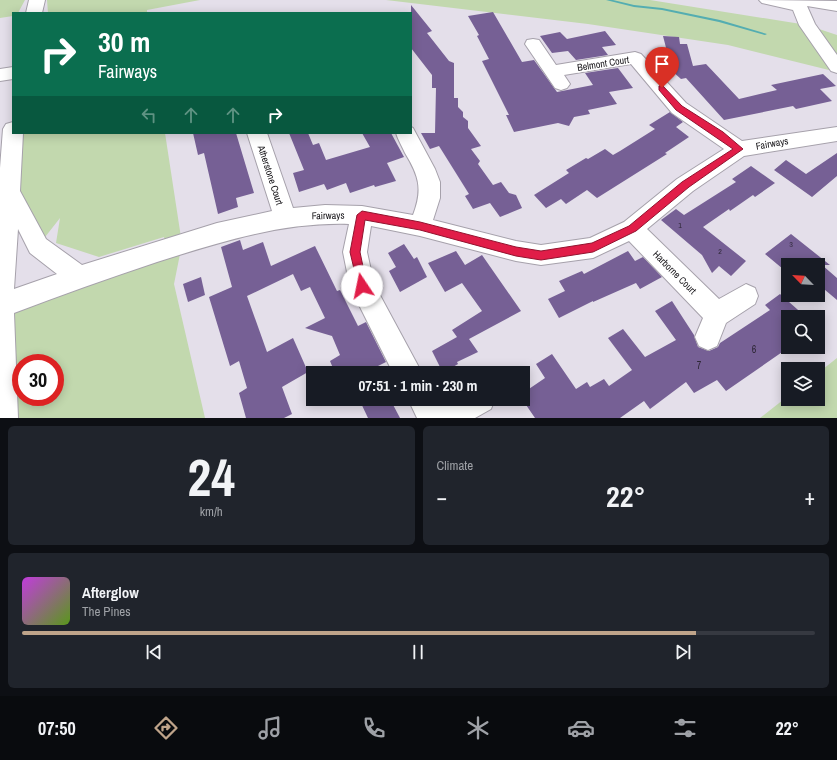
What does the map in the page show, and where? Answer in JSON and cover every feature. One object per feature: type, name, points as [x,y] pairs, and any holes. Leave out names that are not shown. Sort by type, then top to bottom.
[{"type":"street","points":[[767,0],[837,6]]},
{"type":"street","points":[[799,2],[807,25],[837,67]]},
{"type":"street","name":"Belmont Court","points":[[533,44],[557,77],[635,58],[679,108],[720,135],[738,149]]},
{"type":"street","points":[[0,75],[12,73]]},
{"type":"street","points":[[4,418],[0,306],[6,182],[12,134]]},
{"type":"street","name":"Atherstone Court","points":[[257,134],[285,218]]},
{"type":"street","points":[[406,134],[406,138],[425,172],[430,190],[426,210],[420,226]]},
{"type":"street","name":"Fairways","points":[[0,306],[79,277],[217,233],[285,218],[325,214],[362,215],[420,226],[516,251],[541,255],[593,248],[632,229],[686,185],[738,149],[837,134]]},
{"type":"street","points":[[6,182],[38,246],[79,277]]},
{"type":"street","points":[[362,215],[355,252],[362,286],[404,366]]},
{"type":"street","name":"Harborne Court","points":[[632,229],[713,326],[746,296]]},
{"type":"street","points":[[426,406],[433,418]]},
{"type":"street","points":[[446,418],[468,406]]},
{"type":"green space","points":[[0,0],[25,0],[19,12],[12,12],[12,16],[0,18]]},
{"type":"green space","points":[[47,0],[200,0],[147,10],[147,12],[48,12]]},
{"type":"green space","points":[[386,0],[650,0],[807,25],[837,35],[837,72],[728,45],[588,24]]},
{"type":"green space","points":[[23,134],[165,134],[182,244],[174,284],[205,418],[4,418],[1,306],[166,249],[164,237],[99,257],[56,243],[60,218],[38,246],[9,192]]},
{"type":"green space","points":[[837,358],[837,418],[760,418],[781,402],[781,406],[825,406],[825,367]]},
{"type":"building","points":[[411,5],[432,31],[427,33],[449,61],[454,63],[454,98],[458,98],[458,107],[463,112],[463,117],[468,121],[468,128],[481,146],[471,149],[480,161],[478,164],[493,185],[501,182],[509,193],[516,195],[522,208],[500,217],[490,203],[473,209],[465,196],[469,194],[439,146],[430,149],[421,133],[435,133],[436,88],[432,88],[432,75],[412,49]]},
{"type":"building","points":[[493,12],[522,62],[534,60],[557,92],[593,85],[585,73],[618,68],[633,88],[609,92],[617,104],[588,110],[590,114],[574,117],[569,126],[558,123],[514,132],[506,115],[509,115],[482,61],[489,59],[477,36],[479,35],[468,16]]},
{"type":"building","points":[[605,31],[616,45],[602,47],[608,55],[576,60],[568,51],[552,53],[540,36],[560,32],[567,39]]},
{"type":"building","points":[[663,36],[679,37],[680,44],[687,44],[693,66],[706,64],[739,99],[777,90],[771,85],[823,74],[836,86],[820,89],[832,101],[796,109],[793,106],[724,120],[686,78],[681,79],[672,71]]},
{"type":"building","points":[[670,112],[683,122],[676,127],[689,137],[665,153],[667,154],[597,198],[587,190],[566,204],[561,199],[546,208],[534,195],[569,173],[566,170],[586,158],[588,159],[605,149],[613,155],[620,151],[655,129],[649,125]]},
{"type":"building","points":[[193,134],[236,134],[254,193],[236,198],[238,207],[218,214],[204,153],[198,155]]},
{"type":"building","points":[[289,134],[308,134],[313,145],[319,143],[326,160],[370,147],[363,134],[392,134],[404,157],[387,163],[396,181],[375,187],[374,185],[350,193],[346,183],[327,190],[324,184],[299,192],[293,173],[304,170]]},
{"type":"building","points":[[837,153],[837,176],[812,197],[774,170],[786,160],[806,174]]},
{"type":"building","points":[[751,166],[775,183],[755,197],[753,195],[730,211],[729,209],[703,227],[746,261],[731,276],[719,266],[712,273],[702,255],[661,220],[676,209],[684,215],[736,182],[732,179]]},
{"type":"building","points":[[791,234],[821,258],[781,258],[781,267],[765,254]]},
{"type":"building","points":[[240,240],[243,250],[263,242],[271,266],[315,246],[337,291],[340,290],[358,326],[366,322],[386,362],[378,366],[332,366],[330,361],[340,355],[332,336],[305,328],[325,318],[310,287],[301,291],[293,274],[247,296],[267,352],[293,338],[306,367],[306,373],[282,387],[292,414],[284,418],[246,418],[239,393],[247,388],[239,361],[230,366],[209,297],[232,287],[221,247]]},
{"type":"building","points":[[404,244],[414,259],[417,257],[427,277],[400,292],[389,271],[396,267],[388,253]]},
{"type":"building","points":[[456,251],[465,265],[482,255],[521,311],[469,339],[478,352],[457,362],[458,364],[455,366],[440,366],[432,351],[457,337],[452,330],[482,311],[462,283],[445,292],[428,263]]},
{"type":"building","points":[[628,251],[635,261],[643,257],[662,277],[640,289],[636,283],[593,301],[559,318],[548,299],[565,291],[559,281],[582,271],[584,274]]},
{"type":"building","points":[[825,268],[837,278],[837,300],[825,290]]},
{"type":"building","points":[[201,277],[205,295],[188,302],[183,284]]},
{"type":"building","points":[[780,294],[781,302],[789,302],[798,310],[781,310],[781,353],[726,391],[717,380],[694,393],[686,382],[650,409],[644,401],[620,418],[535,418],[527,406],[530,406],[530,388],[545,378],[536,364],[552,354],[576,389],[587,382],[590,387],[604,379],[609,386],[632,370],[608,338],[623,329],[645,357],[676,340],[655,311],[672,301],[694,335],[698,347],[709,351],[718,347],[720,343],[770,310],[765,305]]},
{"type":"building","points":[[362,406],[394,406],[400,418],[368,418]]},
{"type":"waterway","points":[[608,0],[720,21],[765,34]]},
{"type":"route","points":[[362,286],[355,252],[362,215],[420,226],[516,251],[541,255],[593,248],[632,229],[686,185],[738,149],[720,135],[679,108],[662,88]]}]
